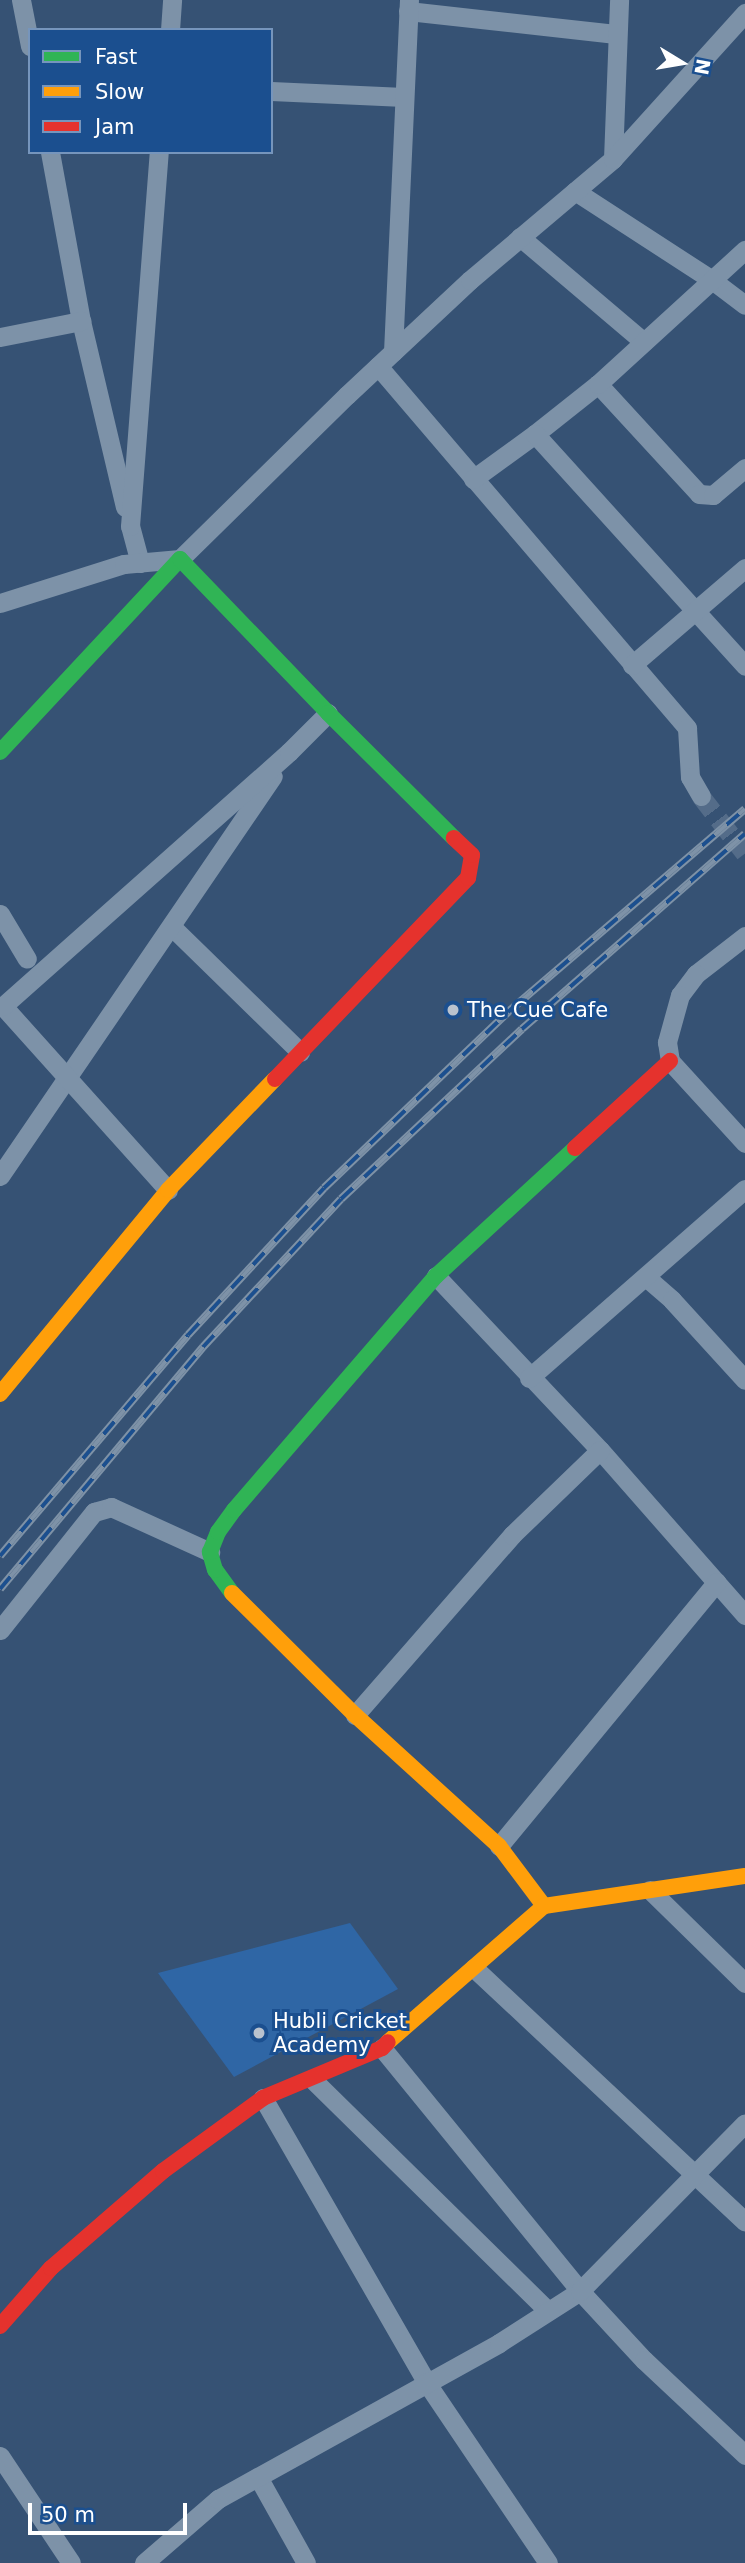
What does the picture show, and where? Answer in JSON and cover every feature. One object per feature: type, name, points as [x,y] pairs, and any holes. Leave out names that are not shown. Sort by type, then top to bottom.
[{"type":"street","points":[[21,0],[28,36]]},
{"type":"street","points":[[170,28],[172,0]]},
{"type":"street","points":[[613,159],[615,34],[619,0]]},
{"type":"street","points":[[393,352],[408,5],[615,34]]},
{"type":"street","points":[[0,752],[180,559],[378,366],[520,237],[613,159],[745,13]]},
{"type":"street","points":[[273,91],[404,97]]},
{"type":"street","points":[[50,154],[81,321],[140,563]]},
{"type":"street","points":[[130,526],[159,154]]},
{"type":"street","points":[[575,191],[712,280],[745,305]]},
{"type":"street","points":[[520,237],[644,342]]},
{"type":"street","points":[[472,479],[535,435],[597,384],[745,250]]},
{"type":"street","points":[[0,337],[81,321]]},
{"type":"street","points":[[378,366],[687,728],[690,777],[701,796]]},
{"type":"street","points":[[597,384],[699,494],[713,495],[745,468]]},
{"type":"street","points":[[535,435],[745,666]]},
{"type":"street","points":[[0,603],[124,564],[180,559]]},
{"type":"street","points":[[0,1394],[168,1190],[468,878],[472,855],[328,713],[180,559]]},
{"type":"street","points":[[632,665],[745,568]]},
{"type":"street","points":[[168,1190],[1,1007],[289,752],[328,713]]},
{"type":"street","points":[[0,1176],[289,752]]},
{"type":"street","points":[[0,914],[27,959]]},
{"type":"street","points":[[172,927],[300,1052]]},
{"type":"street","points":[[745,936],[696,974],[680,995],[667,1042],[670,1061],[745,1143]]},
{"type":"street","points":[[544,1906],[499,1846],[355,1716],[233,1594],[215,1570],[210,1552],[218,1532],[234,1510],[436,1276],[670,1061]]},
{"type":"street","points":[[529,1378],[647,1278],[745,1189]]},
{"type":"street","points":[[436,1276],[529,1378],[600,1450],[745,1615]]},
{"type":"street","points":[[647,1278],[672,1300],[745,1380]]},
{"type":"street","points":[[355,1716],[512,1535],[600,1450]]},
{"type":"street","points":[[0,1630],[94,1511],[111,1507],[210,1552]]},
{"type":"street","points":[[499,1846],[717,1582]]},
{"type":"street","points":[[0,2326],[51,2268],[163,2171],[263,2098],[312,2080],[382,2048],[544,1906],[745,1876]]},
{"type":"street","points":[[650,1890],[745,1983]]},
{"type":"street","points":[[474,1968],[745,2222]]},
{"type":"street","points":[[382,2048],[580,2291],[644,2360],[745,2455]]},
{"type":"street","points":[[312,2080],[548,2311]]},
{"type":"street","points":[[263,2098],[428,2382],[548,2563]]},
{"type":"street","points":[[144,2563],[218,2500],[428,2382],[580,2291],[745,2123]]},
{"type":"street","points":[[0,2456],[71,2563]]},
{"type":"street","points":[[258,2477],[306,2563]]},
{"type":"shaded area","name":"Hubli Cricket Academy","points":[[350,1923],[398,1989],[234,2077],[158,1973]]},
{"type":"tunnel","points":[[701,796],[745,853]]},
{"type":"railway","points":[[0,1556],[188,1335],[324,1188],[508,1012],[745,809]]},
{"type":"railway","points":[[0,1589],[203,1347],[341,1199],[522,1029],[745,834]]},
{"type":"traffic: fast","points":[[0,752],[180,559],[328,713],[454,838]]},
{"type":"traffic: fast","points":[[232,1593],[215,1570],[210,1552],[218,1532],[234,1510],[436,1276],[575,1148]]},
{"type":"traffic: slow","points":[[0,1394],[168,1190],[275,1079]]},
{"type":"traffic: slow","points":[[232,1593],[355,1715],[499,1846],[544,1906]]},
{"type":"traffic: slow","points":[[388,2042],[544,1906],[745,1876]]},
{"type":"traffic: jam","points":[[275,1079],[468,878],[472,855],[454,838]]},
{"type":"traffic: jam","points":[[575,1148],[670,1061]]},
{"type":"traffic: jam","points":[[0,2326],[51,2268],[163,2171],[263,2098],[382,2048],[388,2042]]},
{"type":"place","name":"The Cue Cafe","points":[[453,1010]]},
{"type":"place","name":"Hubli Cricket Academy","points":[[259,2033]]}]
